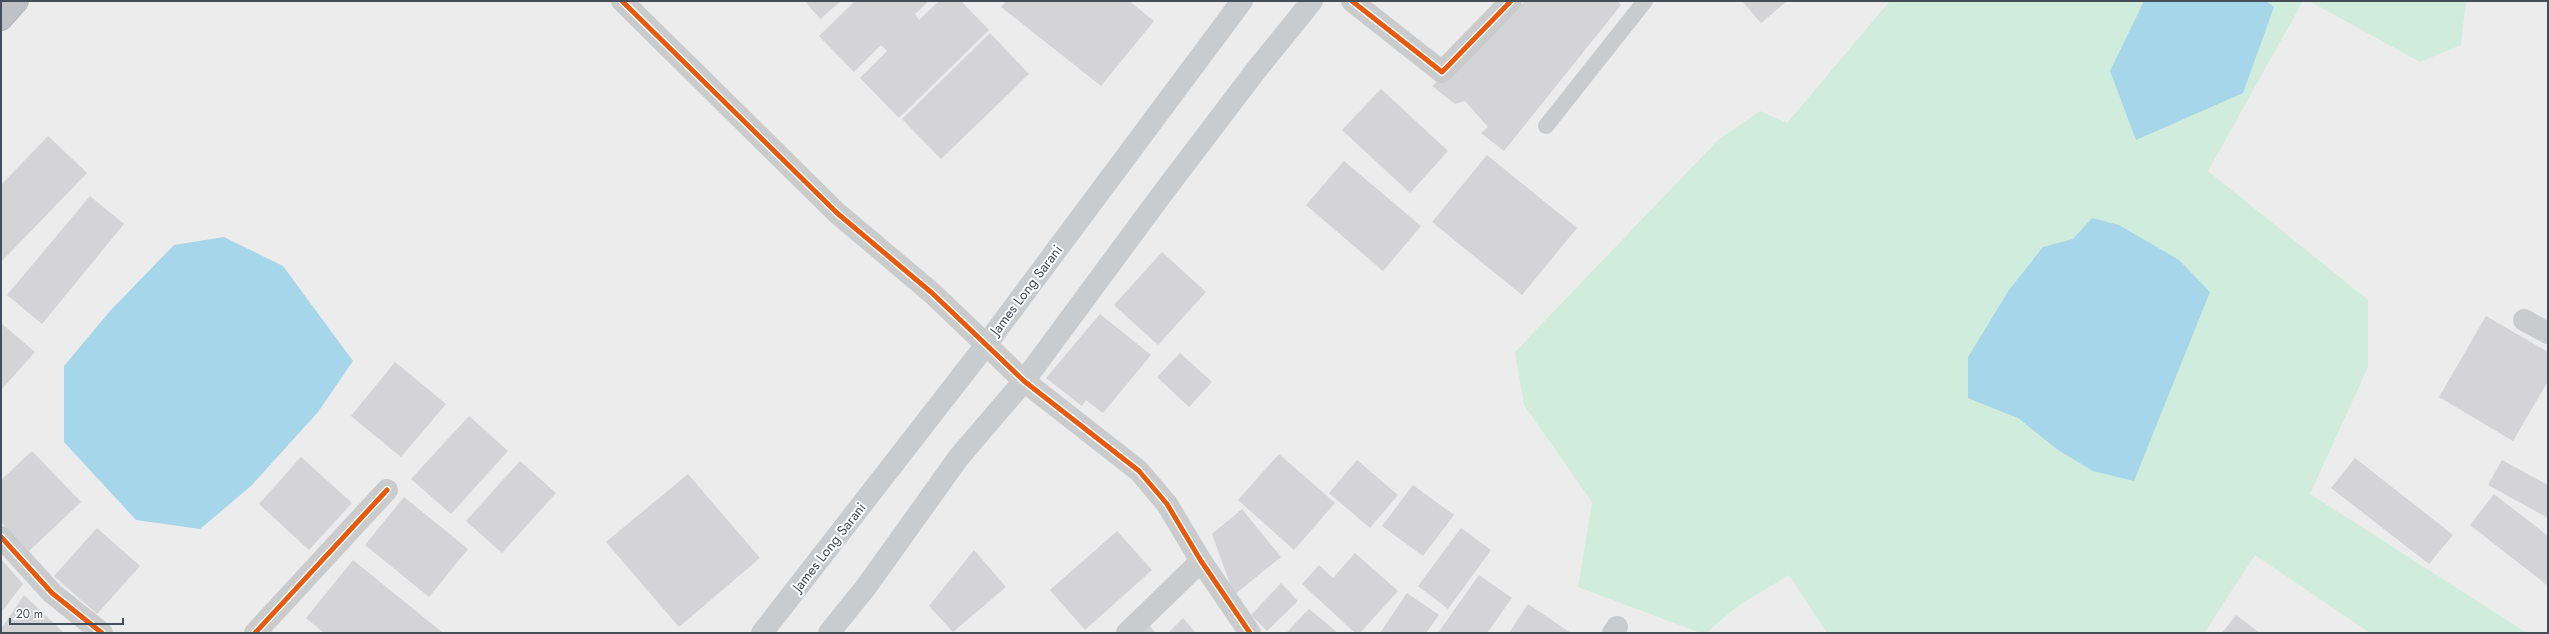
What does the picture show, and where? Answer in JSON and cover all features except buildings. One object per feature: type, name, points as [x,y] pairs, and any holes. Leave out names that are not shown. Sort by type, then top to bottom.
[{"type":"highway","points":[[1,19],[17,1]]},
{"type":"main road","name":"James Long Sarani","points":[[762,633],[985,346],[1242,1]]},
{"type":"main road","points":[[829,633],[866,587],[958,457],[1024,381],[1162,194],[1257,69],[1312,1]]},
{"type":"street","points":[[622,1],[837,213],[932,293],[985,346],[1024,381],[1139,471],[1167,504],[1201,561],[1250,633]]},
{"type":"street","points":[[1352,1],[1442,72],[1511,1]]},
{"type":"street","points":[[2524,320],[2548,333]]},
{"type":"street","points":[[255,633],[387,490]]},
{"type":"street","points":[[1,537],[52,592],[102,633]]},
{"type":"street","points":[[1127,633],[1201,561]]},
{"type":"lane","points":[[1546,126],[1645,1]]},
{"type":"green space","points":[[1890,1],[2303,1],[2208,171],[2368,300],[2368,367],[2310,494],[2527,633],[2370,633],[2255,555],[2204,633],[1827,633],[1789,575],[1739,605],[1706,633],[1701,633],[1578,587],[1592,502],[1524,405],[1515,352],[1718,140],[1760,111],[1787,123]]},
{"type":"green space","points":[[2309,1],[2466,1],[2461,45],[2420,62]]},
{"type":"water","points":[[2144,1],[2266,1],[2274,7],[2243,93],[2136,140],[2110,71]]},
{"type":"water","points":[[2092,218],[2119,225],[2179,260],[2210,292],[2134,481],[2093,471],[2058,450],[2018,418],[1968,398],[1968,357],[2009,290],[2043,247],[2073,239]]},
{"type":"water","points":[[224,237],[283,266],[353,361],[318,412],[251,486],[200,529],[136,520],[64,442],[64,366],[110,311],[174,245]]},
{"type":"cycle path","points":[[622,1],[837,213],[932,293],[1024,381],[1139,471],[1167,504],[1201,561],[1250,633]]},
{"type":"cycle path","points":[[1352,1],[1442,72],[1511,1]]},
{"type":"cycle path","points":[[255,633],[387,490]]},
{"type":"cycle path","points":[[1,537],[52,593],[102,633]]}]
